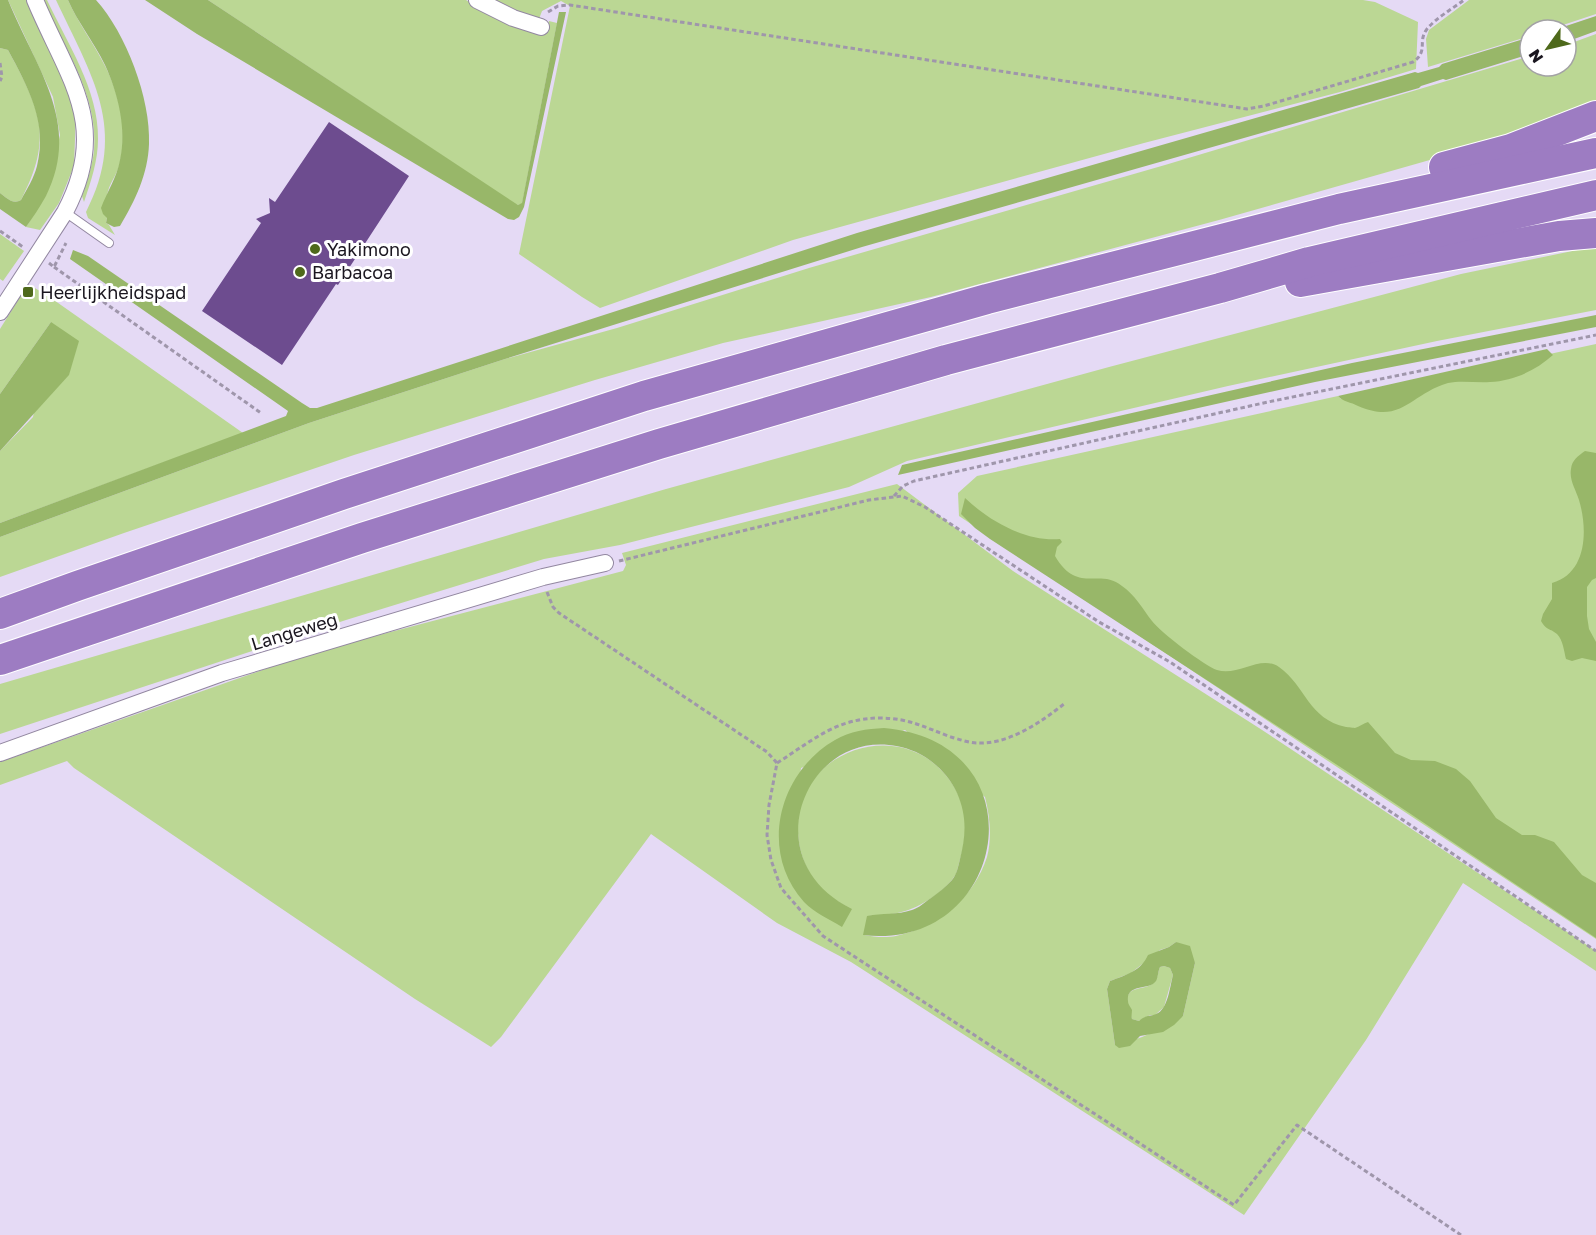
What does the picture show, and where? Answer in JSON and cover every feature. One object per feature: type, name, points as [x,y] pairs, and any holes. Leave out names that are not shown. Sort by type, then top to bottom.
[{"type":"highway","points":[[987,299],[1059,262],[1429,171],[1511,148],[1596,116]]},
{"type":"highway","points":[[0,614],[344,494],[644,396],[987,299],[1339,209],[1596,153]]},
{"type":"highway","points":[[0,660],[362,538],[659,444],[946,360],[1310,262],[1596,195]]},
{"type":"highway","points":[[1220,288],[1311,282],[1559,236],[1596,233]]},
{"type":"street","points":[[0,312],[65,212],[80,178],[84,162],[86,126],[76,88],[35,0]]},
{"type":"street","points":[[477,0],[513,18],[541,27]]},
{"type":"street","name":"Langeweg","points":[[0,753],[222,673],[543,577],[605,564]]},
{"type":"lane","points":[[65,212],[109,243]]},
{"type":"path","points":[[574,6],[575,0]]},
{"type":"path","points":[[541,27],[545,15],[551,9],[564,5],[574,6],[1247,109],[1413,62],[1420,57],[1422,39],[1426,30],[1464,0]]},
{"type":"path","points":[[0,63],[2,77],[0,81]]},
{"type":"path","points":[[0,231],[38,256]]},
{"type":"path","points":[[54,267],[261,413]]},
{"type":"path","points":[[894,496],[903,486],[914,481],[1269,402],[1596,335]]},
{"type":"path","points":[[605,564],[902,495],[925,507],[1099,622],[1170,662],[1596,951]]},
{"type":"path","points":[[553,607],[767,752],[777,763]]},
{"type":"path","points":[[1064,704],[1032,727],[1005,739],[978,743],[951,737],[926,726],[880,718],[862,720],[825,731],[777,763],[769,805],[767,835],[771,860],[781,888],[823,936],[1234,1205],[1297,1125],[1461,1235]]},
{"type":"shaded area","points":[[0,0],[8,0],[51,95],[57,119],[59,144],[56,169],[46,196],[26,227],[0,209],[0,193],[13,201],[21,200],[37,166],[40,135],[34,106],[23,78],[8,50],[0,48]]},
{"type":"shaded area","points":[[8,0],[27,0],[66,84],[76,112],[74,166],[59,203],[40,230],[26,227],[46,195],[60,135],[53,97]]},
{"type":"shaded area","points":[[43,0],[47,0],[80,67],[88,85],[97,121],[97,155],[84,202],[82,196],[94,151],[91,111],[78,73]]},
{"type":"shaded area","points":[[56,0],[68,0],[104,64],[118,99],[121,112],[122,150],[119,166],[108,191],[106,223],[115,235],[88,218],[86,212],[98,182],[104,154],[105,128],[92,78]]},
{"type":"shaded area","points":[[68,0],[96,0],[107,14],[126,48],[146,107],[149,144],[146,166],[136,197],[120,226],[114,227],[106,223],[107,218],[101,208],[120,160],[122,124],[120,112],[114,87],[105,65]]},
{"type":"shaded area","points":[[145,0],[208,0],[518,205],[522,203],[559,12],[566,12],[524,207],[519,217],[514,220],[508,219],[197,34]]},
{"type":"shaded area","points":[[208,0],[466,0],[504,20],[545,34],[549,21],[557,23],[522,204],[515,204]]},
{"type":"shaded area","points":[[491,0],[1363,0],[1375,2],[1418,22],[1416,69],[1340,92],[1144,143],[793,240],[600,308],[519,254],[570,6],[561,1],[542,11],[539,19]]},
{"type":"shaded area","points":[[1469,0],[1596,0],[1596,14],[1578,20],[1578,18],[1518,18],[1518,40],[1428,67],[1426,39],[1429,30]]},
{"type":"shaded area","points":[[1596,16],[1596,31],[1578,38],[1578,22]]},
{"type":"shaded area","points":[[1596,34],[1596,101],[1500,140],[1219,220],[931,297],[723,343],[595,380],[354,455],[0,577],[0,537],[309,423],[505,359],[617,328],[809,268],[1518,60],[1518,78],[1578,78],[1578,41]]},
{"type":"shaded area","points":[[1518,41],[1518,58],[862,247],[505,359],[309,423],[0,537],[0,523],[286,416],[288,411],[70,259],[73,250],[88,256],[302,403],[310,408],[317,408],[857,233],[1439,67],[1442,64]]},
{"type":"shaded area","points":[[0,48],[8,50],[19,71],[35,107],[39,124],[40,140],[31,178],[21,200],[15,202],[0,193]]},
{"type":"shaded area","points":[[0,234],[24,251],[3,281],[0,279]]},
{"type":"shaded area","points":[[1596,248],[1596,310],[1228,386],[907,461],[849,487],[620,545],[544,559],[346,620],[0,734],[0,684],[666,489],[1109,367],[1461,274]]},
{"type":"shaded area","points":[[30,285],[243,433],[0,523],[0,451],[33,417],[51,322],[0,394],[0,329],[25,289]]},
{"type":"shaded area","points":[[1596,315],[1596,327],[1315,382],[898,475],[902,465],[1352,363]]},
{"type":"shaded area","points":[[51,322],[79,341],[69,375],[0,451],[0,394]]},
{"type":"shaded area","points":[[1596,344],[1596,939],[959,516],[958,493],[977,476],[1338,396],[1341,399]]},
{"type":"shaded area","points":[[1547,349],[1553,355],[1539,366],[1523,374],[1499,381],[1448,383],[1396,410],[1373,411],[1345,401],[1338,396]]},
{"type":"shaded area","points":[[1585,451],[1596,453],[1596,578],[1587,587],[1587,616],[1589,629],[1596,642],[1596,661],[1582,658],[1572,661],[1566,659],[1559,636],[1541,621],[1552,599],[1552,583],[1564,578],[1572,570],[1582,549],[1584,524],[1571,473],[1574,461]]},
{"type":"shaded area","points":[[897,484],[1013,571],[1259,728],[1596,951],[1596,971],[1463,883],[1366,1040],[1244,1215],[851,962],[777,923],[651,834],[501,1037],[491,1047],[415,999],[74,768],[67,761],[0,785],[0,762],[268,668],[360,640],[623,571],[626,565],[622,553]],"holes":[[[905,730],[985,797],[990,827],[989,850],[981,872],[973,885],[952,909],[939,918],[926,926],[896,936],[864,935],[869,916],[898,913],[920,905],[952,880],[957,872],[964,840],[965,822],[962,803],[950,780],[932,762],[910,750],[894,746],[861,748],[831,762],[819,773],[809,786],[799,813],[799,842],[802,856],[807,869],[824,892],[852,909],[789,878],[801,768]],[[1176,942],[1195,963],[1183,1016],[1150,1034],[1115,1045],[1107,989],[1110,981],[1131,973],[1160,950]]]},
{"type":"shaded area","points":[[965,498],[985,515],[1009,528],[1034,537],[1060,539],[1062,542],[1057,547],[1055,556],[1064,568],[1080,578],[1105,579],[1122,586],[1164,633],[1211,667],[1217,670],[1233,671],[1257,664],[1272,664],[1288,675],[1315,710],[1333,723],[1355,728],[1368,722],[1395,753],[1411,760],[1435,761],[1456,769],[1470,781],[1496,818],[1522,835],[1535,835],[1554,842],[1582,875],[1596,883],[1596,938],[1348,772],[990,539],[961,514]]},
{"type":"shaded area","points":[[884,728],[935,742],[969,769],[986,804],[988,843],[976,881],[950,912],[912,932],[863,935],[867,916],[901,913],[915,909],[942,890],[955,875],[963,842],[964,818],[954,786],[934,764],[916,752],[880,745],[848,752],[823,770],[806,795],[798,825],[803,857],[820,886],[852,909],[842,927],[817,913],[804,902],[790,882],[782,860],[779,837],[781,814],[788,792],[800,772],[816,754],[847,734]]},
{"type":"shaded area","points":[[1176,942],[1190,946],[1195,963],[1183,1016],[1163,1032],[1140,1036],[1130,1046],[1119,1048],[1115,1045],[1107,989],[1110,981],[1137,969],[1148,955]],"holes":[[[1160,967],[1170,968],[1173,975],[1163,1008],[1160,1012],[1146,1016],[1139,1021],[1132,1019],[1128,995],[1134,989],[1153,984],[1157,980]]]},
{"type":"shaded area","points":[[1160,967],[1170,968],[1173,975],[1164,1007],[1155,1015],[1139,1021],[1132,1019],[1128,1006],[1130,993],[1151,985],[1156,980]]},
{"type":"building","points":[[329,122],[409,176],[338,285],[336,284],[282,365],[202,311],[261,223],[256,219],[270,213],[269,198],[275,202]]},
{"type":"place","name":"Yakimono","points":[[315,249]]},
{"type":"place","name":"Barbacoa","points":[[300,272]]},
{"type":"place","name":"Heerlijkheidspad","points":[[28,292]]}]
